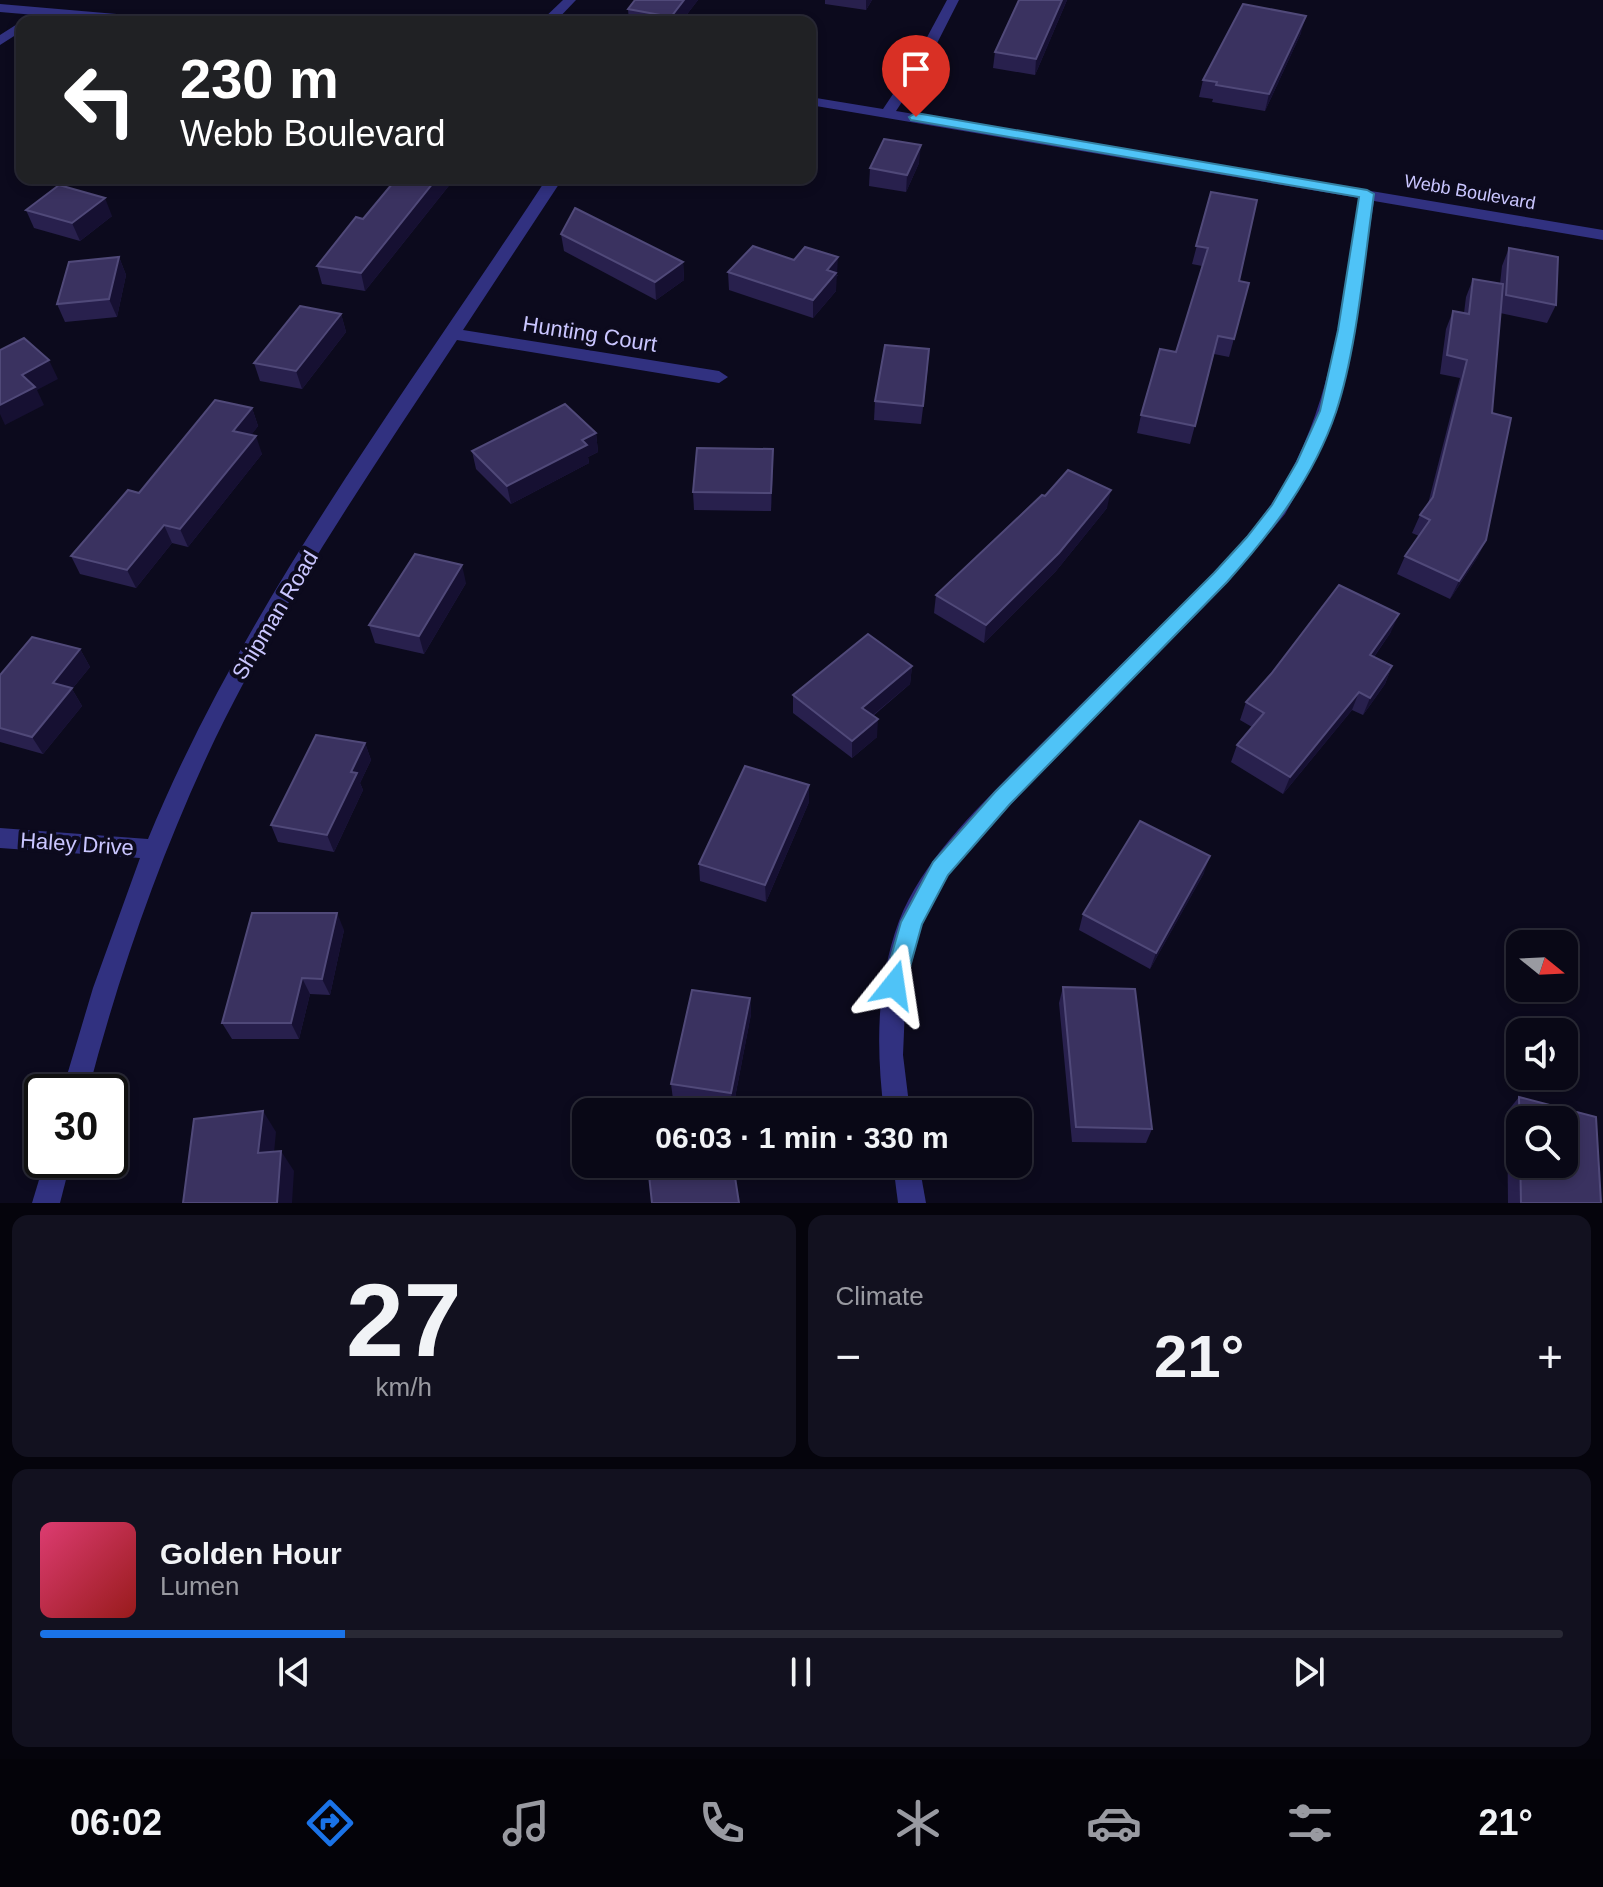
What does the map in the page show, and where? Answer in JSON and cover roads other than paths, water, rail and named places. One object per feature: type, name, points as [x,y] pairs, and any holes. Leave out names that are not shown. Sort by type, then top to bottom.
[{"type":"street","points":[[72,14],[86,0]]},
{"type":"street","points":[[553,16],[570,0]]},
{"type":"street","points":[[888,113],[918,67],[953,0]]},
{"type":"street","points":[[0,8],[95,16]]},
{"type":"street","points":[[34,16],[41,11]]},
{"type":"street","name":"Webb Boulevard","points":[[816,102],[1603,235]]},
{"type":"street","name":"Shipman Road","points":[[80,1074],[102,995],[155,849],[198,752],[272,616],[551,184]]},
{"type":"street","points":[[895,1098],[890,1055],[894,985],[911,922],[940,868],[992,810],[1254,541],[1278,509],[1305,462],[1328,411],[1346,330],[1367,194]]},
{"type":"street","name":"Hunting Court","points":[[453,334],[719,377]]},
{"type":"street","name":"Haley Drive","points":[[0,838],[155,849]]},
{"type":"street","points":[[46,1203],[53,1178]]},
{"type":"street","points":[[908,1178],[912,1203]]}]
